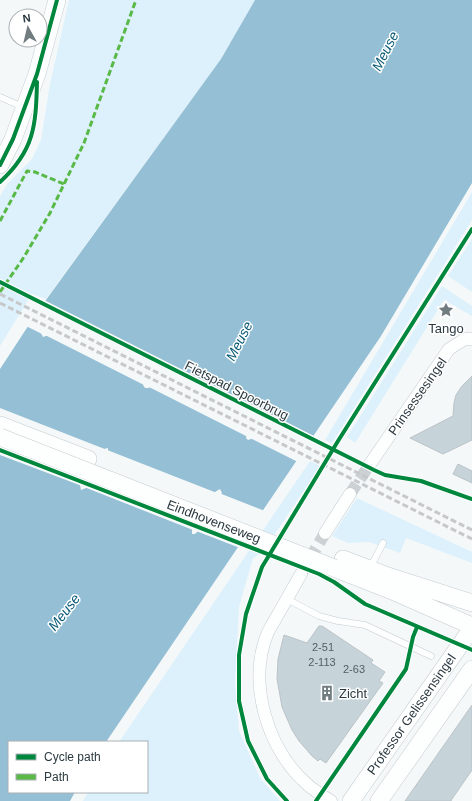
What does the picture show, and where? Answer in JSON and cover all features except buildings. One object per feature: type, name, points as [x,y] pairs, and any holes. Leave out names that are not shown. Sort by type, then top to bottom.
[{"type":"main road","points":[[0,165],[13,139],[37,74],[57,0]]},
{"type":"main road","name":"Eindhovenseweg","points":[[0,425],[336,563],[396,593],[472,627]]},
{"type":"main road","name":"Eindhovenseweg","points":[[0,437],[336,563],[370,569],[472,603]]},
{"type":"main road","name":"Professor Gelissensingel","points":[[351,801],[472,627]]},
{"type":"main road","name":"Professor Gelissensingel","points":[[379,801],[472,669]]},
{"type":"street","name":"Prinsessesingel","points":[[370,464],[449,349],[465,339],[472,339]]},
{"type":"street","points":[[325,533],[350,494]]},
{"type":"street","points":[[301,574],[268,632],[261,650],[261,699],[273,740],[281,753],[294,771],[308,785],[331,801]]},
{"type":"lane","points":[[0,97],[25,108]]},
{"type":"lane","points":[[370,569],[383,543]]},
{"type":"lane","points":[[287,599],[319,616],[338,621],[365,625],[432,656]]},
{"type":"shaded area","points":[[69,0],[255,0],[221,59],[46,299],[32,294],[0,346],[0,196],[8,183],[32,159],[41,140],[50,84]]},
{"type":"shaded area","points":[[472,192],[472,220],[332,443],[325,440]]},
{"type":"shaded area","points":[[472,239],[472,292],[448,276]]},
{"type":"shaded area","points":[[442,286],[472,306],[472,316],[444,300],[355,443],[347,437]]},
{"type":"shaded area","points":[[310,461],[320,466],[261,553],[253,558],[239,607],[235,683],[239,731],[260,778],[280,801],[83,801],[87,793],[148,793],[148,741],[120,741]]},
{"type":"shaded area","points":[[357,498],[472,552],[472,563],[406,538],[400,553],[369,542],[348,543],[332,536]]},
{"type":"water","name":"Meuse","points":[[255,0],[472,0],[472,183],[381,336],[107,741],[8,741],[8,793],[74,793],[70,801],[0,801],[0,369],[38,311],[221,59]],"holes":[[[57,309],[62,315],[49,335],[43,337],[41,333]],[[160,361],[162,361],[164,366],[151,387],[145,388],[143,385]],[[262,412],[267,416],[254,438],[248,440],[246,438],[247,433]],[[108,448],[108,453],[86,488],[81,490],[80,485],[104,449]],[[220,489],[222,493],[198,531],[195,534],[192,534],[192,529],[215,492]]]},
{"type":"pier","points":[[44,300],[316,437],[298,462],[250,438],[264,417],[263,414],[248,437],[147,386],[150,385],[162,366],[161,363],[147,380],[146,386],[45,335],[60,314],[57,311],[44,332],[44,335],[26,326]]},
{"type":"pier","points":[[0,408],[217,493],[193,530],[84,487],[107,450],[104,451],[82,486],[0,455]]},
{"type":"pier","points":[[219,493],[265,511],[240,548],[196,531]]},
{"type":"tunnel","points":[[350,494],[370,464]]},
{"type":"tunnel","points":[[301,574],[325,533]]},
{"type":"railway","points":[[0,294],[472,530]]},
{"type":"railway","points":[[0,303],[472,539]]},
{"type":"marked path","points":[[0,292],[24,257],[50,213],[84,143],[136,0]]},
{"type":"marked path","points":[[0,221],[27,171],[35,172],[64,184]]},
{"type":"cycle path","points":[[0,165],[13,139],[37,74],[57,0]]},
{"type":"cycle path","points":[[0,182],[20,159],[31,137],[36,112],[37,82]]},
{"type":"cycle path","points":[[287,801],[267,779],[248,741],[239,701],[239,655],[246,614],[262,567],[338,441],[472,229]]},
{"type":"cycle path","name":"Fietspad Spoorbrug","points":[[0,282],[374,470],[385,475],[421,481],[472,499]]},
{"type":"cycle path","points":[[0,450],[319,574],[334,582],[365,604],[472,650]]},
{"type":"cycle path","points":[[316,801],[406,669],[413,637],[417,627]]},
{"type":"place","name":"Tango","points":[[446,310]]},
{"type":"place","name":"Zicht","points":[[327,693]]}]
